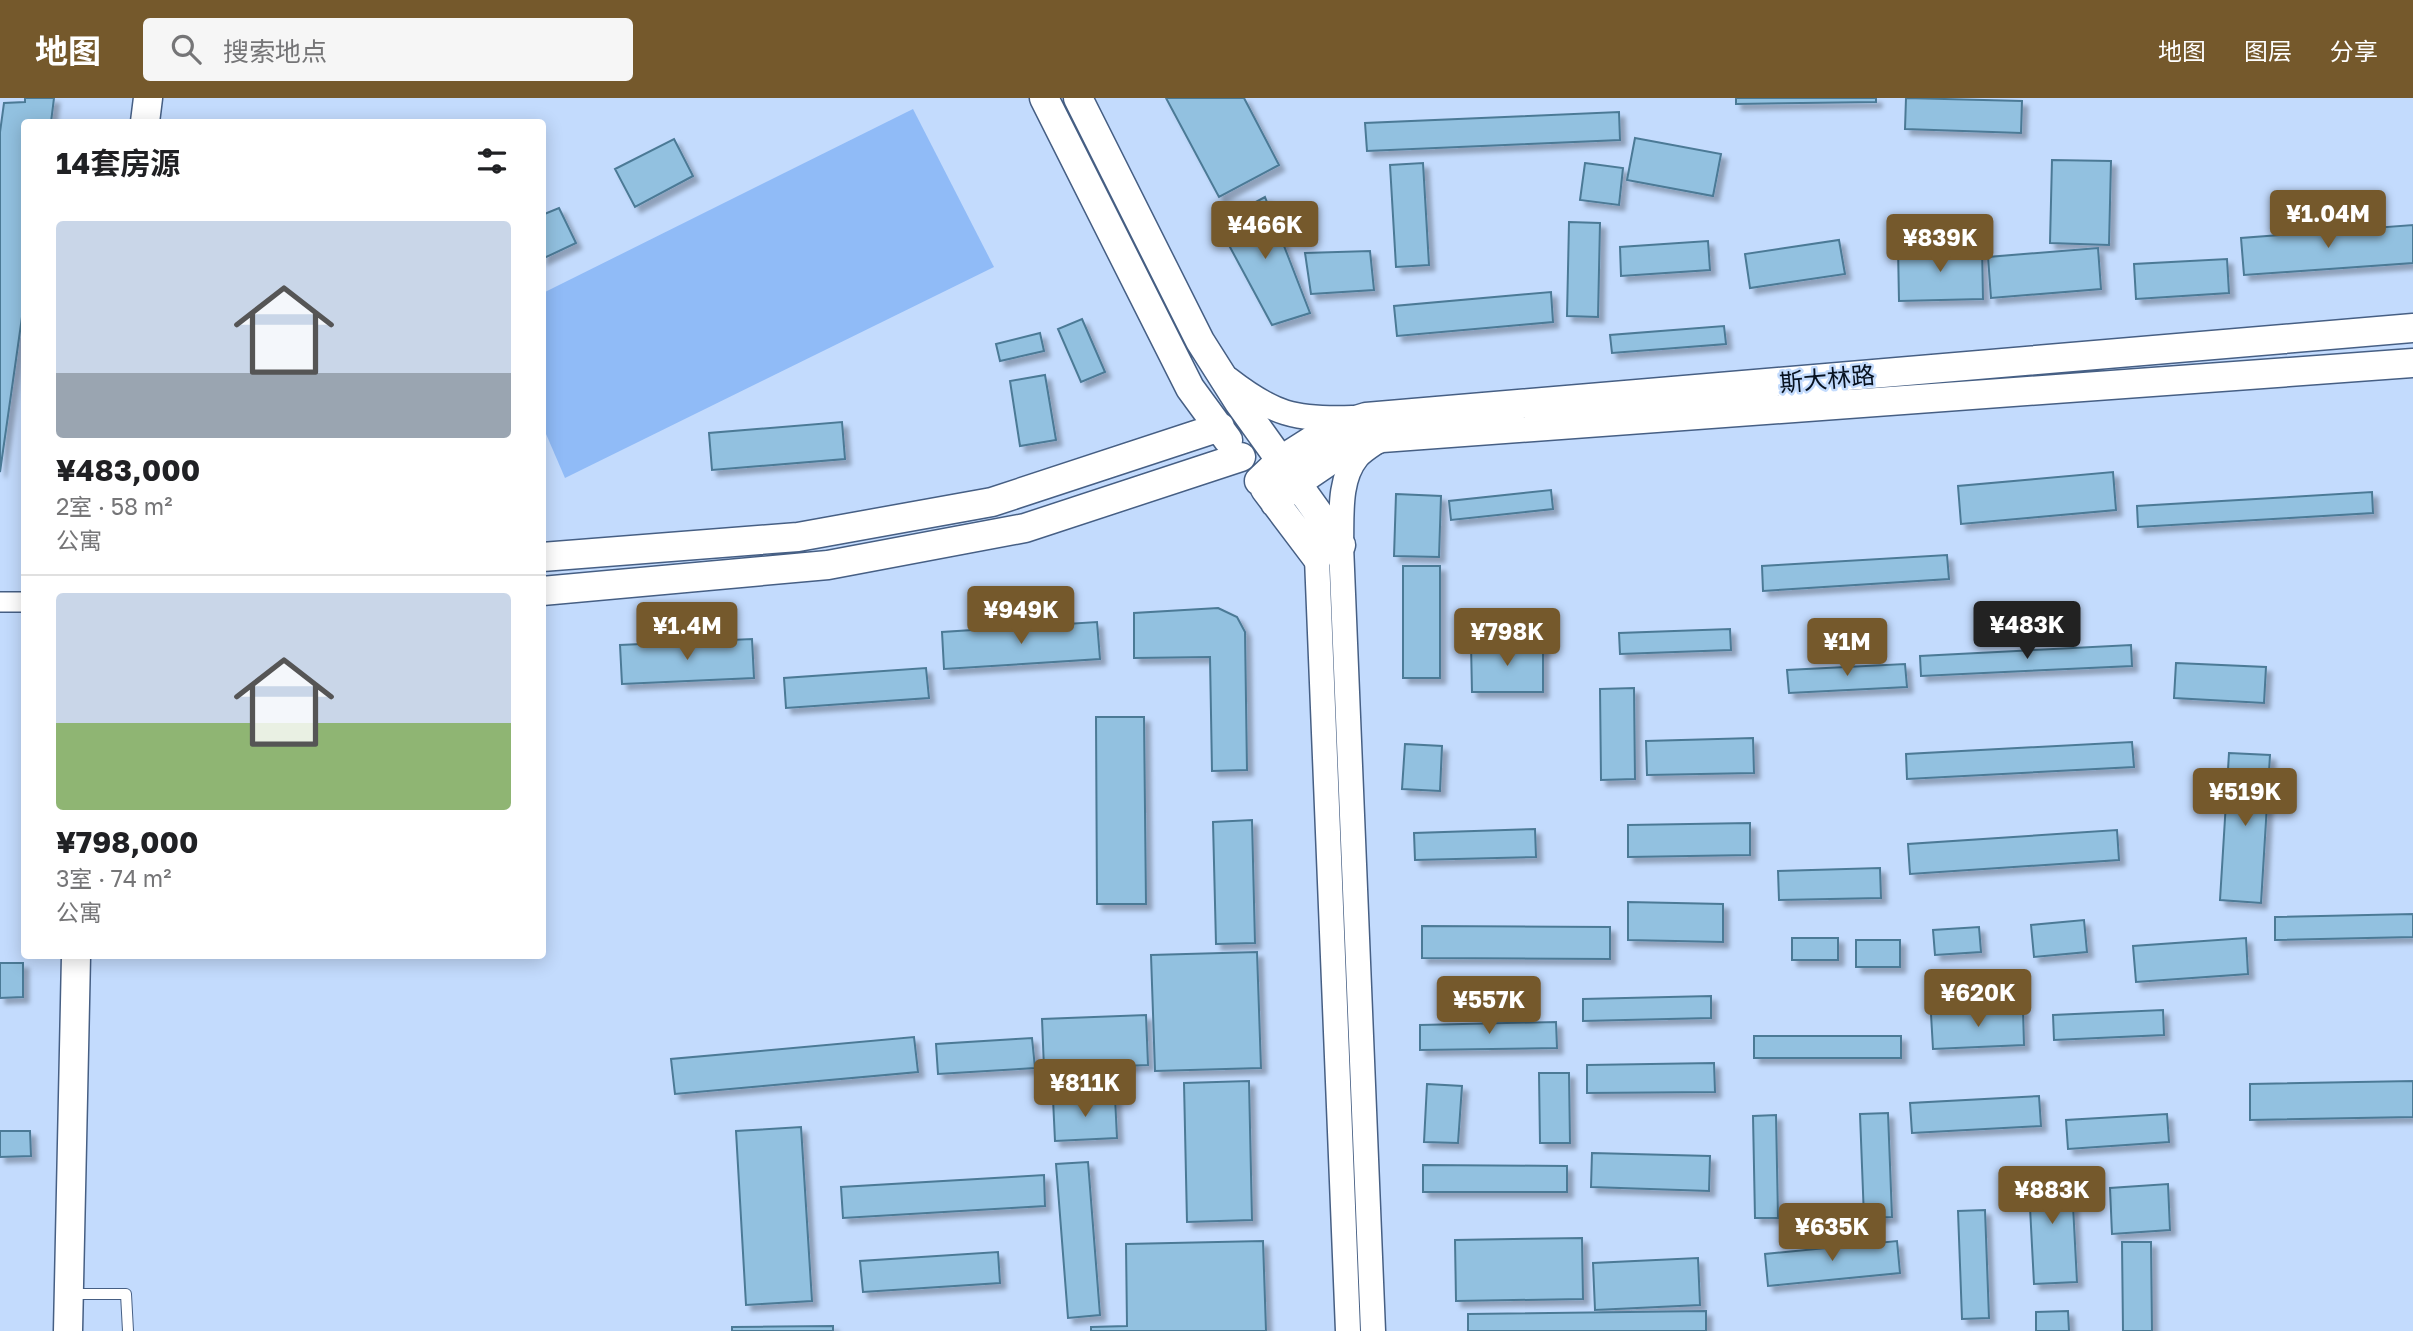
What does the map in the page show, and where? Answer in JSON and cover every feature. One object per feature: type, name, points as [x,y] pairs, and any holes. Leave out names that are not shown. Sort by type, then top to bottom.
[{"type":"main road","points":[[145,119],[148,98]]},
{"type":"main road","points":[[1044,98],[1190,388],[1317,558]]},
{"type":"main road","points":[[1078,98],[1200,341],[1341,545]]},
{"type":"main road","name":"斯大林路","points":[[1267,492],[1289,472],[1350,447],[1374,428],[2413,328]]},
{"type":"main road","name":"斯大林路","points":[[1374,428],[2413,363]]},
{"type":"main road","points":[[546,557],[798,537],[992,502],[1220,427]]},
{"type":"main road","points":[[546,591],[828,565],[1012,530],[1241,457]]},
{"type":"main road","points":[[68,1331],[76,959]]},
{"type":"street","points":[[1219,372],[1256,401],[1283,413],[1374,428],[1348,473],[1342,501],[1341,545],[1373,1331]]},
{"type":"street","points":[[1317,558],[1348,1331]]},
{"type":"street","points":[[0,602],[21,602]]},
{"type":"lane","points":[[68,1293],[126,1294],[128,1331]]},
{"type":"shaded area","points":[[913,109],[994,267],[565,478],[546,434],[546,292]]},
{"type":"building","points":[[25,98],[54,98],[51,119],[21,119],[21,324],[0,472],[0,132],[4,103],[25,102]]},
{"type":"building","points":[[1166,98],[1244,98],[1279,165],[1219,197]]},
{"type":"building","points":[[1736,98],[1876,98],[1876,102],[1736,104]]},
{"type":"building","points":[[1906,98],[2022,101],[2021,133],[1905,129]]},
{"type":"building","points":[[1619,112],[1620,140],[1367,151],[1365,123]]},
{"type":"building","points":[[1635,138],[1721,154],[1713,196],[1627,180]]},
{"type":"building","points":[[674,139],[693,176],[635,207],[615,169]]},
{"type":"building","points":[[2052,160],[2111,161],[2109,245],[2050,243]]},
{"type":"building","points":[[1423,163],[1429,265],[1396,267],[1390,165]]},
{"type":"building","points":[[1585,163],[1623,168],[1619,205],[1580,200]]},
{"type":"building","points":[[1265,197],[1310,313],[1272,325],[1217,223]]},
{"type":"building","points":[[559,208],[576,243],[546,257],[546,213]]},
{"type":"building","points":[[1569,222],[1600,223],[1598,317],[1567,316]]},
{"type":"building","points":[[2413,225],[2413,263],[2244,275],[2241,238]]},
{"type":"building","points":[[1839,240],[1845,274],[1750,288],[1745,254]]},
{"type":"building","points":[[1708,241],[1710,270],[1621,276],[1620,247]]},
{"type":"building","points":[[1982,246],[1983,299],[1899,301],[1898,248]]},
{"type":"building","points":[[2098,248],[2101,289],[1991,298],[1988,257]]},
{"type":"building","points":[[1370,251],[1374,290],[1311,294],[1305,253]]},
{"type":"building","points":[[2227,259],[2229,293],[2136,299],[2134,264]]},
{"type":"building","points":[[1551,292],[1553,322],[1397,336],[1394,306]]},
{"type":"building","points":[[1082,319],[1105,372],[1081,382],[1058,329]]},
{"type":"building","points":[[1724,326],[1726,344],[1612,353],[1610,335]]},
{"type":"building","points":[[1040,333],[1044,351],[1000,361],[996,344]]},
{"type":"building","points":[[1045,375],[1056,440],[1020,446],[1010,381]]},
{"type":"building","points":[[842,422],[845,459],[712,470],[709,433]]},
{"type":"building","points":[[2113,472],[2116,510],[1961,524],[1958,486]]},
{"type":"building","points":[[1551,490],[1553,509],[1451,520],[1449,501]]},
{"type":"building","points":[[2372,492],[2373,513],[2138,527],[2137,506]]},
{"type":"building","points":[[1396,494],[1441,496],[1439,557],[1394,556]]},
{"type":"building","points":[[1947,555],[1949,579],[1763,591],[1762,566]]},
{"type":"building","points":[[1403,566],[1440,566],[1440,678],[1403,678]]},
{"type":"building","points":[[1218,608],[1237,617],[1245,632],[1247,770],[1212,771],[1210,657],[1134,658],[1134,613]]},
{"type":"building","points":[[1097,622],[1100,659],[944,669],[942,632]]},
{"type":"building","points":[[1730,629],[1731,650],[1620,654],[1619,633]]},
{"type":"building","points":[[752,639],[754,678],[622,684],[620,645]]},
{"type":"building","points":[[1543,643],[1543,692],[1472,692],[1471,644]]},
{"type":"building","points":[[2131,645],[2132,666],[1921,676],[1920,656]]},
{"type":"building","points":[[2176,663],[2266,667],[2264,703],[2174,698]]},
{"type":"building","points":[[1905,664],[1907,687],[1789,693],[1787,670]]},
{"type":"building","points":[[926,668],[929,698],[786,708],[784,678]]},
{"type":"building","points":[[1634,688],[1635,779],[1601,780],[1600,689]]},
{"type":"building","points":[[1096,717],[1144,717],[1146,904],[1097,904]]},
{"type":"building","points":[[1753,738],[1754,773],[1647,775],[1646,741]]},
{"type":"building","points":[[2132,742],[2134,767],[1907,779],[1906,754]]},
{"type":"building","points":[[1405,744],[1442,746],[1440,791],[1402,789]]},
{"type":"building","points":[[2229,753],[2270,755],[2261,903],[2220,900]]},
{"type":"building","points":[[1252,820],[1255,943],[1216,944],[1213,822]]},
{"type":"building","points":[[1750,823],[1750,855],[1628,857],[1628,825]]},
{"type":"building","points":[[1535,829],[1536,857],[1415,860],[1414,833]]},
{"type":"building","points":[[2117,830],[2119,860],[1910,874],[1908,844]]},
{"type":"building","points":[[1880,868],[1881,898],[1779,900],[1778,871]]},
{"type":"building","points":[[1628,902],[1723,904],[1723,942],[1628,940]]},
{"type":"building","points":[[2413,914],[2413,937],[2275,940],[2275,917]]},
{"type":"building","points":[[2084,920],[2087,952],[2034,957],[2031,925]]},
{"type":"building","points":[[1422,926],[1610,927],[1610,959],[1422,958]]},
{"type":"building","points":[[1979,927],[1981,952],[1935,955],[1933,930]]},
{"type":"building","points":[[1792,938],[1838,938],[1838,960],[1792,960]]},
{"type":"building","points":[[2246,938],[2248,974],[2136,982],[2133,946]]},
{"type":"building","points":[[1856,940],[1900,940],[1900,967],[1856,967]]},
{"type":"building","points":[[1257,952],[1261,1068],[1155,1071],[1151,955]]},
{"type":"building","points":[[0,963],[23,963],[23,997],[0,998]]},
{"type":"building","points":[[1711,996],[1711,1018],[1583,1021],[1583,999]]},
{"type":"building","points":[[2023,1010],[2024,1045],[1933,1049],[1931,1014]]},
{"type":"building","points":[[2163,1010],[2164,1035],[2054,1040],[2053,1015]]},
{"type":"building","points":[[1146,1015],[1148,1065],[1044,1069],[1042,1019]]},
{"type":"building","points":[[1556,1022],[1557,1048],[1420,1050],[1420,1025]]},
{"type":"building","points":[[1754,1036],[1901,1036],[1901,1058],[1754,1058]]},
{"type":"building","points":[[914,1037],[918,1072],[675,1094],[671,1059]]},
{"type":"building","points":[[1032,1038],[1035,1068],[938,1074],[936,1044]]},
{"type":"building","points":[[1714,1063],[1715,1092],[1587,1093],[1587,1065]]},
{"type":"building","points":[[1539,1073],[1569,1073],[1570,1143],[1540,1143]]},
{"type":"building","points":[[1249,1081],[1252,1220],[1187,1222],[1184,1083]]},
{"type":"building","points":[[2413,1081],[2413,1117],[2250,1120],[2250,1084]]},
{"type":"building","points":[[1427,1084],[1462,1086],[1458,1143],[1424,1142]]},
{"type":"building","points":[[2039,1096],[2041,1126],[1912,1133],[1910,1103]]},
{"type":"building","points":[[1115,1097],[1117,1138],[1055,1141],[1053,1099]]},
{"type":"building","points":[[1888,1113],[1892,1217],[1864,1218],[1860,1114]]},
{"type":"building","points":[[2167,1114],[2169,1142],[2068,1149],[2066,1120]]},
{"type":"building","points":[[1776,1115],[1778,1218],[1755,1218],[1753,1116]]},
{"type":"building","points":[[801,1127],[812,1301],[746,1305],[736,1131]]},
{"type":"building","points":[[0,1131],[30,1131],[31,1156],[0,1157]]},
{"type":"building","points":[[1592,1153],[1710,1156],[1709,1191],[1591,1187]]},
{"type":"building","points":[[1088,1162],[1100,1315],[1068,1318],[1056,1164]]},
{"type":"building","points":[[1423,1165],[1567,1166],[1567,1192],[1423,1192]]},
{"type":"building","points":[[2071,1167],[2077,1282],[2034,1284],[2028,1169]]},
{"type":"building","points":[[1044,1175],[1045,1206],[843,1218],[841,1187]]},
{"type":"building","points":[[2168,1184],[2170,1230],[2112,1234],[2110,1188]]},
{"type":"building","points":[[1985,1210],[1989,1318],[1962,1319],[1958,1211]]},
{"type":"building","points":[[1582,1238],[1583,1299],[1456,1301],[1455,1240]]},
{"type":"building","points":[[1263,1241],[1266,1331],[1091,1331],[1091,1327],[1127,1326],[1126,1244]]},
{"type":"building","points":[[1897,1241],[1900,1273],[1768,1286],[1765,1254]]},
{"type":"building","points":[[2122,1242],[2151,1242],[2152,1331],[2123,1331]]},
{"type":"building","points":[[998,1252],[1000,1283],[863,1292],[860,1261]]},
{"type":"building","points":[[1698,1258],[1700,1305],[1595,1310],[1593,1263]]},
{"type":"building","points":[[1706,1311],[1706,1331],[1468,1331],[1468,1314]]},
{"type":"building","points":[[2068,1311],[2069,1331],[2036,1331],[2036,1312]]},
{"type":"building","points":[[833,1326],[833,1331],[732,1331],[732,1327]]}]
